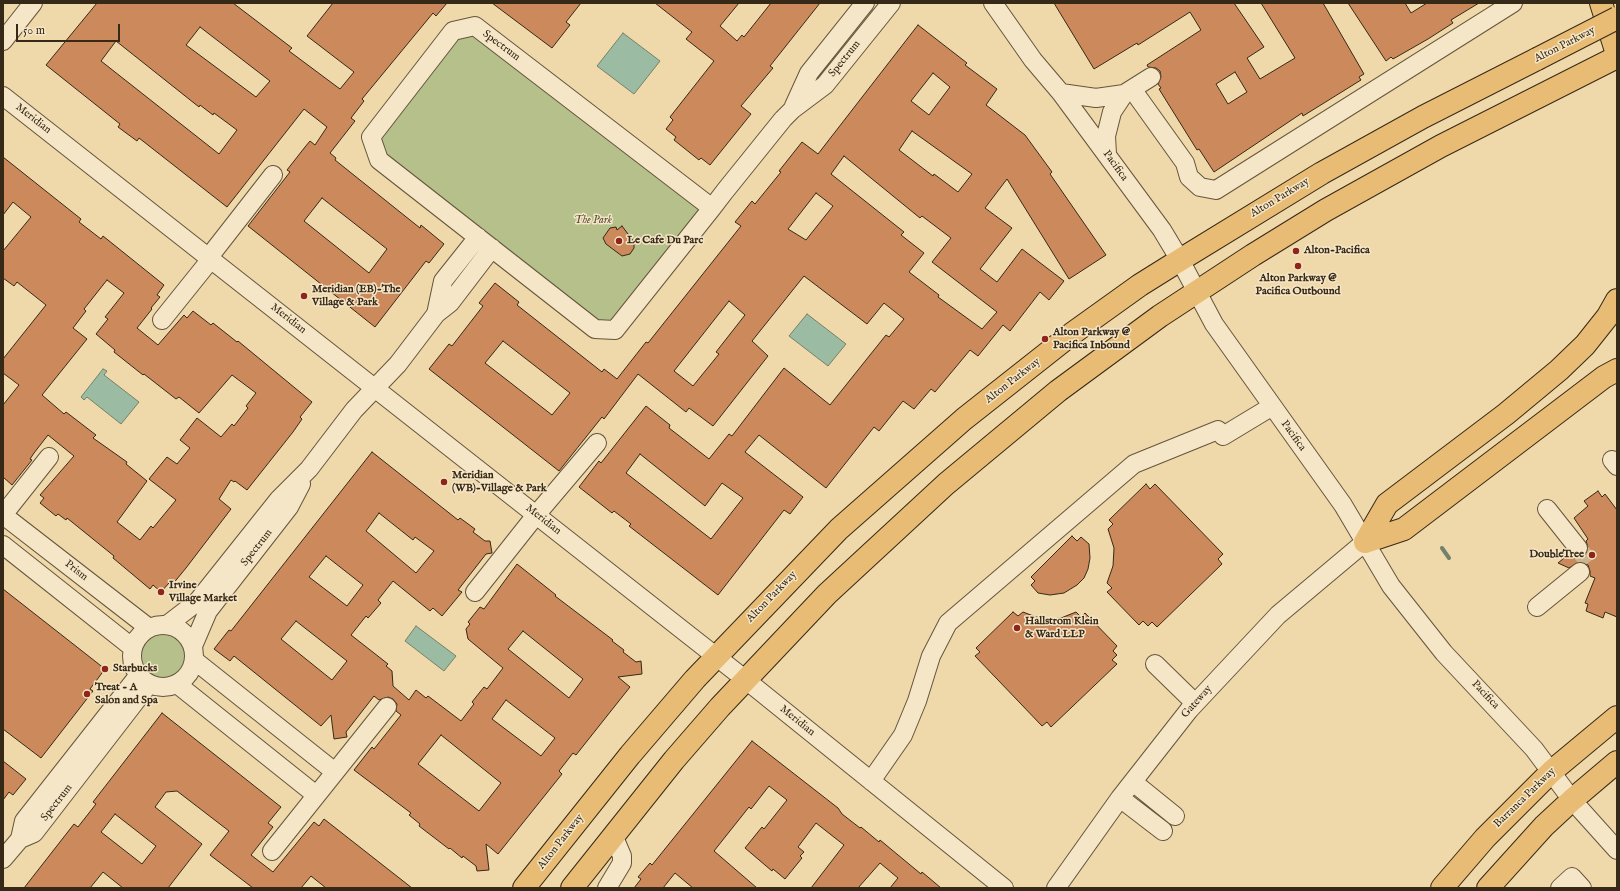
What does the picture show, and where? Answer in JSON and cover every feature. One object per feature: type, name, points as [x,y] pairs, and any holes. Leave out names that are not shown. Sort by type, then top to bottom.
[{"type":"main road","points":[[1601,3],[1617,54]]},
{"type":"main road","name":"Alton Parkway","points":[[524,888],[650,731],[716,656],[840,529],[937,442],[1073,333],[1140,285],[1322,173],[1424,117],[1617,18]]},
{"type":"main road","points":[[572,888],[674,760],[746,680],[827,594],[946,484],[1082,373],[1160,316],[1265,248],[1377,180],[1617,57]]},
{"type":"main road","points":[[1365,542],[1387,504],[1506,414],[1559,370],[1594,333],[1608,316],[1617,300]]},
{"type":"main road","points":[[1365,542],[1404,529],[1604,377],[1617,370]]},
{"type":"main road","name":"Barranca Parkway","points":[[1442,888],[1485,838],[1552,772],[1617,717]]},
{"type":"main road","points":[[1488,888],[1544,826],[1617,762]]},
{"type":"street","points":[[3,41],[33,3]]},
{"type":"street","name":"Spectrum","points":[[793,109],[809,74],[865,3]]},
{"type":"street","name":"Spectrum","points":[[712,208],[475,26],[453,31],[371,137],[379,160],[596,329],[615,330],[793,109],[825,85],[891,3]]},
{"type":"street","name":"Pacifica","points":[[993,3],[1033,60],[1061,93],[1162,230],[1180,260],[1214,324],[1271,407],[1342,504],[1391,586],[1444,653],[1534,749],[1572,800],[1617,850]]},
{"type":"street","points":[[1128,92],[1184,164],[1189,177],[1200,187],[1216,190],[1513,3]]},
{"type":"street","points":[[1107,154],[1106,136],[1112,112],[1128,92],[1151,76]]},
{"type":"street","points":[[1061,93],[1096,98],[1128,92]]},
{"type":"street","name":"Meridian","points":[[3,96],[716,656],[1004,888]]},
{"type":"street","points":[[162,320],[273,175]]},
{"type":"street","name":"Spectrum","points":[[436,314],[443,281],[478,237]]},
{"type":"street","name":"Spectrum","points":[[167,625],[197,602],[279,499],[308,469],[354,410],[398,364],[436,314],[450,304],[492,248]]},
{"type":"street","points":[[871,781],[903,735],[917,701],[931,656],[948,623],[1134,464],[1220,433],[1271,407]]},
{"type":"street","points":[[476,592],[536,515],[597,443]]},
{"type":"street","points":[[3,515],[49,457]]},
{"type":"street","name":"Spectrum","points":[[194,653],[208,611],[289,507],[308,469]]},
{"type":"street","points":[[1547,509],[1578,548]]},
{"type":"street","name":"Prism","points":[[3,515],[149,628]]},
{"type":"street","name":"Gateway","points":[[1056,888],[1120,798],[1195,703],[1278,615],[1365,542]]},
{"type":"street","points":[[3,545],[133,648]]},
{"type":"street","points":[[1538,607],[1580,572]]},
{"type":"street","points":[[194,653],[190,672],[177,684],[160,688],[144,680],[133,666],[133,648],[136,640],[149,628],[167,625],[183,631],[194,653],[334,772]]},
{"type":"street","points":[[1155,664],[1195,703]]},
{"type":"street","name":"Spectrum","points":[[3,860],[20,839],[24,821],[144,680]]},
{"type":"street","points":[[177,684],[316,795]]},
{"type":"street","points":[[272,851],[387,707]]},
{"type":"street","points":[[1133,782],[1175,816]]},
{"type":"street","points":[[1120,798],[1163,832]]},
{"type":"street","points":[[607,888],[622,863],[622,856],[613,835]]},
{"type":"street","points":[[1560,888],[1572,877],[1582,888]]},
{"type":"green space","name":"The Park","points":[[475,26],[712,208],[615,330],[595,329],[379,160],[371,137],[453,31]]},
{"type":"green space","points":[[159,635],[167,635],[172,636],[179,641],[184,648],[184,666],[179,673],[172,678],[159,679],[151,676],[144,669],[141,661],[141,653],[144,645],[151,638]]},
{"type":"shaded area","points":[[623,33],[660,61],[634,94],[597,66]]},
{"type":"shaded area","points":[[807,314],[846,344],[828,366],[789,336]]},
{"type":"shaded area","points":[[103,369],[107,371],[104,375],[139,402],[121,424],[87,397],[84,400],[81,397]]},
{"type":"shaded area","points":[[416,626],[456,656],[444,671],[405,641]]},
{"type":"building","points":[[97,3],[233,3],[292,48],[289,51],[340,89],[354,72],[307,36],[333,3],[447,3],[436,16],[433,13],[362,99],[364,101],[351,118],[355,121],[330,153],[336,158],[335,160],[420,228],[421,225],[444,244],[429,263],[426,261],[375,327],[248,226],[290,172],[287,170],[305,147],[310,141],[315,145],[327,127],[304,109],[227,207],[139,138],[137,141],[118,127],[120,124],[46,65]],"holes":[[[200,27],[270,81],[256,97],[186,45]],[[116,41],[199,107],[200,105],[213,115],[214,113],[237,130],[219,154],[101,61]],[[322,198],[387,249],[369,273],[304,221]]]},
{"type":"building","points":[[492,3],[581,3],[566,22],[570,25],[552,48]]},
{"type":"building","points":[[655,3],[739,3],[720,26],[737,41],[742,35],[744,37],[771,3],[820,3],[770,66],[773,68],[741,106],[751,114],[710,165],[701,158],[699,160],[674,140],[676,137],[666,129],[673,120],[670,117],[714,61],[686,39],[692,32]]},
{"type":"building","points":[[1054,3],[1234,3],[1264,47],[1247,58],[1260,79],[1295,58],[1261,3],[1323,3],[1364,74],[1359,77],[1361,80],[1303,116],[1302,113],[1214,172],[1199,149],[1197,150],[1159,89],[1161,88],[1158,84],[1161,77],[1160,71],[1156,68],[1148,67],[1147,65],[1201,30],[1190,12],[1138,45],[1137,43],[1094,69]],"holes":[[[1235,72],[1247,92],[1228,104],[1216,84]]]},
{"type":"building","points":[[1348,3],[1405,3],[1411,13],[1427,3],[1479,3],[1451,20],[1453,23],[1428,39],[1393,59],[1391,57],[1386,61]]},
{"type":"building","points":[[918,25],[967,63],[965,65],[997,89],[986,105],[1025,135],[1052,172],[1050,174],[1106,255],[1069,279],[1007,179],[985,208],[1012,228],[980,269],[997,282],[1022,249],[1064,281],[1049,300],[1040,292],[1010,331],[1003,325],[978,356],[970,350],[935,392],[931,389],[914,409],[903,401],[879,431],[874,427],[826,488],[759,435],[745,452],[803,497],[790,514],[784,510],[718,595],[629,526],[631,524],[614,511],[612,513],[579,487],[599,461],[601,463],[646,406],[670,425],[669,428],[709,459],[729,434],[732,436],[784,368],[830,405],[886,335],[889,337],[904,319],[884,303],[867,324],[804,276],[752,341],[768,356],[713,426],[689,408],[686,412],[638,374],[604,419],[602,417],[559,471],[429,369],[449,344],[452,346],[483,306],[479,303],[495,283],[519,302],[517,305],[602,372],[604,369],[617,379],[646,342],[648,343],[741,226],[735,222],[752,201],[755,204],[781,172],[779,171],[802,142],[818,154]],"holes":[[[933,73],[950,87],[929,115],[911,101]],[[912,131],[972,174],[958,192],[934,174],[933,176],[899,150]],[[844,156],[920,218],[922,216],[951,238],[932,262],[997,312],[982,329],[938,297],[939,295],[909,272],[924,253],[901,235],[904,232],[831,174]],[[816,193],[833,206],[806,240],[788,229]],[[729,301],[745,315],[716,352],[719,354],[693,386],[674,371]],[[503,341],[570,393],[552,415],[485,363]],[[640,454],[705,506],[722,483],[743,498],[711,539],[626,473]]]},
{"type":"building","points":[[3,157],[81,219],[79,222],[101,239],[103,236],[164,285],[157,295],[160,297],[137,328],[158,345],[184,315],[187,318],[193,311],[211,325],[213,323],[237,342],[238,341],[312,402],[300,417],[302,419],[293,432],[247,490],[235,481],[234,482],[231,480],[219,499],[231,509],[172,585],[169,583],[161,592],[153,585],[150,589],[113,558],[114,556],[67,518],[66,520],[58,514],[56,516],[40,503],[44,498],[40,495],[74,456],[48,435],[30,459],[32,460],[12,485],[3,477],[3,405],[19,385],[3,373],[3,359],[46,305],[17,282],[14,286],[3,278],[3,251],[31,217],[13,202],[3,215]],"holes":[[[107,280],[124,293],[105,317],[108,319],[96,334],[115,350],[114,352],[143,375],[144,374],[176,399],[179,397],[199,413],[232,375],[256,393],[246,406],[248,408],[234,426],[232,424],[221,437],[197,418],[180,440],[190,448],[177,464],[167,457],[149,479],[176,500],[153,528],[151,526],[140,540],[117,522],[147,481],[126,464],[127,462],[93,438],[96,435],[66,412],[64,414],[42,395],[87,339],[73,328],[86,311],[84,309]]]},
{"type":"building","name":"Le Cafe Du Parc","points":[[622,226],[634,242],[634,248],[630,254],[622,256],[606,244],[603,238],[610,228],[616,227],[617,230]]},
{"type":"building","points":[[372,452],[458,520],[460,518],[475,529],[473,532],[485,541],[490,541],[492,553],[486,554],[458,590],[462,592],[442,616],[433,608],[430,611],[393,581],[378,600],[381,603],[368,618],[366,616],[351,635],[388,664],[386,666],[392,671],[393,686],[409,700],[416,690],[426,698],[428,696],[461,721],[474,704],[472,702],[484,687],[487,689],[503,668],[468,639],[466,629],[470,624],[468,622],[480,607],[484,609],[517,564],[556,595],[555,596],[613,640],[612,641],[624,650],[623,652],[636,662],[641,661],[642,674],[618,677],[630,687],[576,755],[573,753],[559,771],[562,774],[498,854],[486,844],[489,870],[477,871],[476,866],[463,856],[462,858],[450,848],[449,849],[419,826],[420,824],[409,815],[411,813],[354,770],[372,747],[374,749],[401,715],[396,711],[397,704],[393,699],[388,697],[379,700],[374,696],[346,732],[347,737],[334,739],[331,715],[321,726],[234,656],[230,661],[214,649],[229,630],[231,631]],"holes":[[[379,513],[413,540],[415,537],[434,551],[416,573],[366,531]],[[326,556],[363,585],[347,606],[309,577]],[[296,621],[347,661],[332,680],[281,639]],[[523,631],[583,679],[569,698],[508,649]],[[506,700],[555,738],[541,756],[492,719]],[[441,735],[501,783],[479,811],[418,764]]]},
{"type":"building","points":[[1146,484],[1150,489],[1155,484],[1223,554],[1218,559],[1222,564],[1157,627],[1152,622],[1148,626],[1143,621],[1139,625],[1107,592],[1112,588],[1107,583],[1113,566],[1114,548],[1108,529],[1113,524],[1109,520]]},
{"type":"building","name":"DoubleTree","points":[[1598,491],[1602,497],[1605,494],[1617,510],[1617,617],[1605,612],[1603,618],[1586,611],[1588,604],[1585,603],[1595,578],[1590,576],[1588,565],[1579,562],[1569,568],[1558,563],[1569,554],[1574,558],[1579,558],[1588,552],[1586,541],[1588,539],[1574,518],[1588,506],[1584,501]]},
{"type":"building","points":[[1072,536],[1077,541],[1081,537],[1089,544],[1090,558],[1088,569],[1084,578],[1077,585],[1064,593],[1050,595],[1038,593],[1031,585],[1035,581],[1031,577]]},
{"type":"building","points":[[3,589],[105,669],[90,689],[93,691],[41,758],[3,729]]},
{"type":"building","points":[[1013,612],[1018,616],[1023,612],[1036,617],[1051,619],[1061,618],[1076,612],[1081,617],[1085,613],[1117,646],[1113,651],[1117,655],[1112,660],[1117,664],[1051,727],[1047,722],[1042,726],[975,656],[980,652],[976,648]]},
{"type":"building","points":[[162,713],[281,807],[268,823],[273,827],[251,855],[273,872],[314,822],[319,826],[324,819],[412,888],[326,888],[311,876],[301,888],[253,888],[210,855],[229,831],[177,791],[166,792],[155,807],[202,844],[168,888],[123,888],[103,872],[90,888],[24,888],[74,824],[78,827],[96,804],[93,802]],"holes":[[[115,814],[156,846],[142,864],[101,832]]]},
{"type":"building","points":[[752,741],[838,808],[842,814],[860,828],[861,827],[879,842],[880,840],[921,874],[922,872],[941,888],[890,888],[898,878],[880,863],[858,888],[811,888],[844,845],[816,823],[798,847],[804,852],[800,856],[802,858],[785,879],[773,869],[772,871],[745,848],[762,827],[764,829],[787,800],[769,786],[751,809],[749,807],[714,851],[757,888],[693,888],[675,873],[663,888],[634,888],[641,879],[638,877],[650,863],[652,865]]},
{"type":"building","points":[[3,761],[26,779],[13,795],[9,792],[3,800]]},
{"type":"waterway","points":[[1442,548],[1449,558]]},
{"type":"tunnel","points":[[1578,548],[1590,564],[1580,572]]},
{"type":"place","name":"Le Cafe Du Parc","points":[[619,241]]},
{"type":"place","name":"Alton-Pacifica","points":[[1296,251]]},
{"type":"place","name":"Alton Parkway @ Pacifica Outbound","points":[[1298,266]]},
{"type":"place","name":"Meridian (EB)-The Village & Park","points":[[304,296]]},
{"type":"place","name":"Alton Parkway @ Pacifica Inbound","points":[[1045,339]]},
{"type":"place","name":"Meridian (WB)-Village & Park","points":[[444,482]]},
{"type":"place","name":"DoubleTree","points":[[1592,555]]},
{"type":"place","name":"Irvine Village Market","points":[[161,592]]},
{"type":"place","name":"Hallstrom Klein & Ward LLP","points":[[1017,628]]},
{"type":"place","name":"Starbucks","points":[[105,669]]},
{"type":"place","name":"Treat - A Salon and Spa","points":[[87,694]]}]
